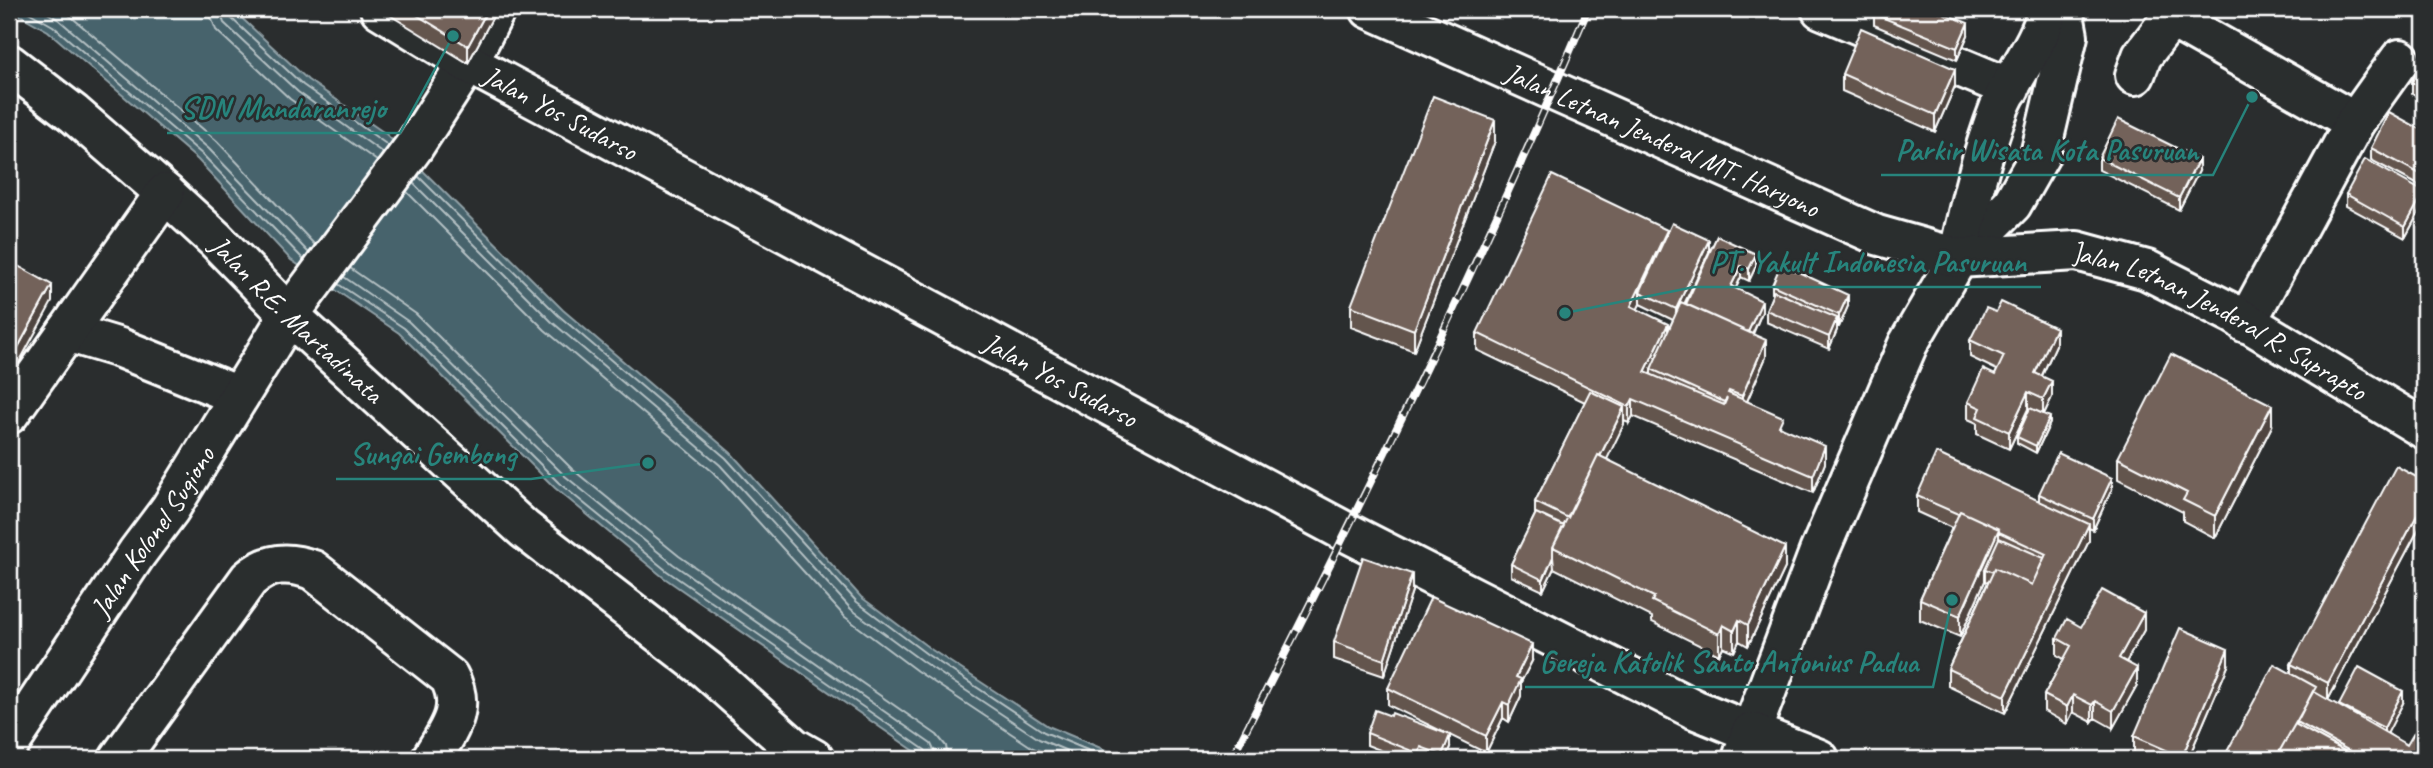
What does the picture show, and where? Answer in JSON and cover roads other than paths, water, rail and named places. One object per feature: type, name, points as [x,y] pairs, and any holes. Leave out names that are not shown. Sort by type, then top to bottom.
[{"type":"main road","name":"Jalan Yos Sudarso","points":[[380,9],[468,63],[1348,533],[1694,709],[1746,746],[1819,759]]},
{"type":"main road","name":"Jalan Kolonel Sugiono","points":[[9,745],[137,553],[170,509],[298,302],[413,148],[468,63],[496,9]]},
{"type":"main road","name":"Jalan Letnan Jenderal MT. Haryono","points":[[1370,9],[1877,235],[1958,258]]},
{"type":"main road","points":[[1821,9],[2010,88]]},
{"type":"main road","points":[[1958,258],[1972,194],[2001,105],[2034,45],[2048,9]]},
{"type":"main road","points":[[1746,746],[1819,552],[1908,344],[1958,258],[2012,204],[2039,155],[2068,36],[2063,9]]},
{"type":"main road","points":[[2135,75],[2164,13],[2355,122]]},
{"type":"main road","points":[[2246,323],[2355,122],[2400,59]]},
{"type":"main road","name":"Jalan R.E. Martadinata","points":[[9,64],[74,114],[215,239],[298,302],[524,529],[706,670],[809,758]]},
{"type":"main road","points":[[9,414],[165,193]]},
{"type":"main road","name":"Jalan Letnan Jenderal R. Suprapto","points":[[1958,258],[2077,251],[2147,270],[2246,323],[2424,429]]},
{"type":"main road","points":[[67,332],[120,348],[239,396]]},
{"type":"main road","points":[[119,759],[249,579],[261,569],[289,563],[313,570],[449,677],[457,690],[458,708],[431,759]]},
{"type":"water","points":[[9,9],[232,9],[308,80],[386,134],[563,310],[731,453],[861,597],[932,650],[1048,726],[1127,759],[926,759],[663,577],[555,488],[399,333],[291,260],[198,160],[48,31]]},
{"type":"railway","points":[[1231,759],[1417,387],[1505,199],[1588,9]]},
{"type":"place","name":"SDN Mandaranrejo","points":[[453,36]]},
{"type":"place","name":"Parkir Wisata Kota Pasuruan","points":[[2252,97]]},
{"type":"place","name":"PT. Yakult Indonesia Pasuruan","points":[[1565,313]]},
{"type":"place","name":"Sungai Gembong","points":[[648,463]]},
{"type":"place","name":"Gereja Katolik Santo Antonius Padua","points":[[1952,600]]}]
